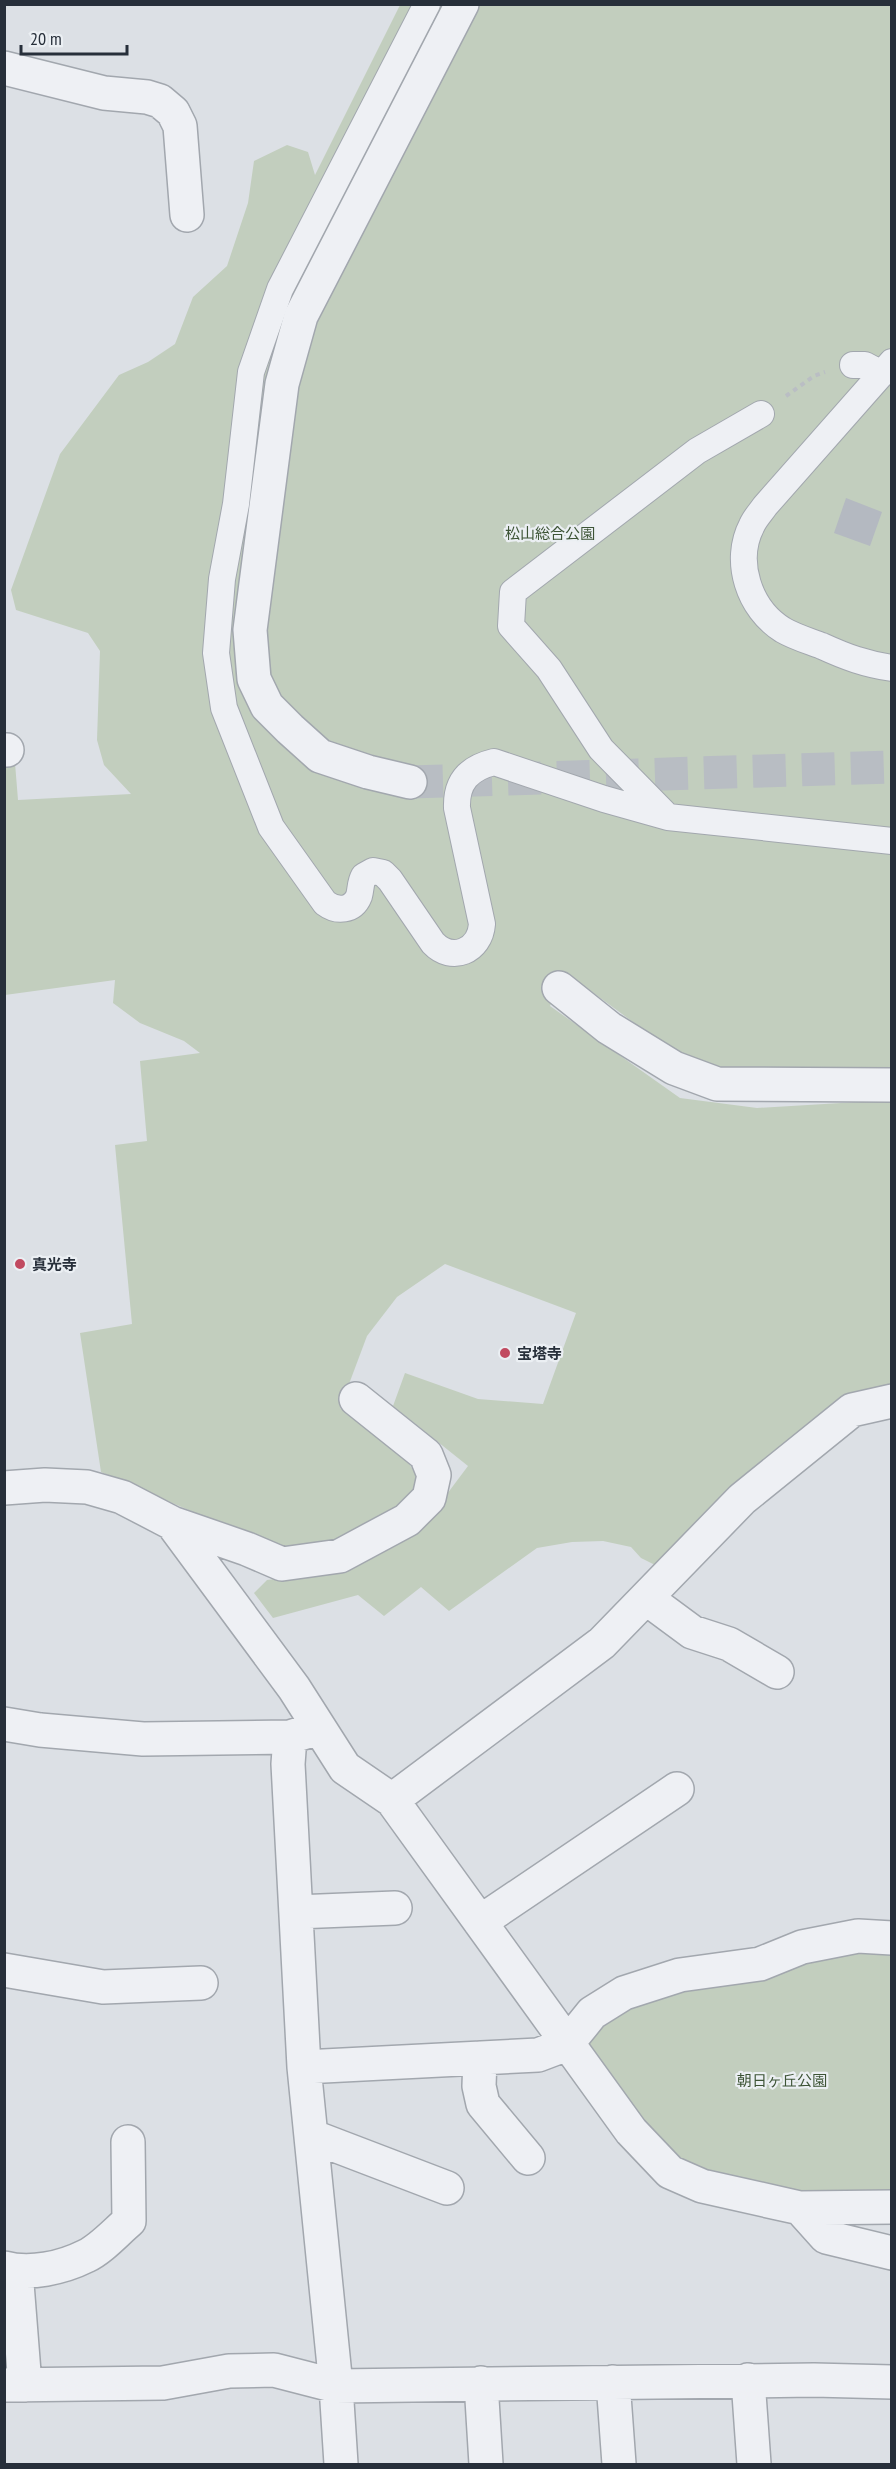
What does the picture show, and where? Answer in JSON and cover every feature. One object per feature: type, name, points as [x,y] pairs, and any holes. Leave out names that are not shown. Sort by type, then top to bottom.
[{"type":"street","points":[[427,4],[280,289],[251,372],[236,504],[222,579],[216,653],[224,708],[271,827],[325,903],[336,909],[349,907],[358,898],[364,876],[373,871],[383,873],[433,943],[439,950],[447,953],[464,952],[478,941],[481,933],[482,924],[457,808],[457,795],[461,782],[475,768],[494,762],[604,799],[668,817],[891,841]]},
{"type":"street","points":[[410,782],[368,772],[320,756],[290,729],[267,706],[254,680],[250,630],[282,384],[301,316],[462,4]]},
{"type":"street","points":[[4,68],[104,93],[160,101],[173,112],[180,126],[187,215]]},
{"type":"street","points":[[853,365],[887,368]]},
{"type":"street","points":[[887,368],[765,506],[752,525],[744,548],[744,572],[751,595],[765,615],[783,630],[862,664],[891,668]]},
{"type":"street","points":[[668,817],[601,749],[549,669],[511,626],[513,592],[697,452],[760,414]]},
{"type":"street","points":[[559,988],[609,1028],[674,1068],[717,1084],[891,1085]]},
{"type":"street","points":[[4,1488],[45,1485],[87,1487],[122,1497],[172,1523],[247,1549],[282,1564],[340,1556],[407,1520],[429,1498],[434,1475],[426,1455],[356,1399]]},
{"type":"street","points":[[392,1800],[602,1643],[742,1499],[843,1417],[852,1410],[891,1401]]},
{"type":"street","points":[[172,1523],[294,1688],[305,1733],[345,1768],[392,1800],[631,2131],[670,2172],[702,2186],[800,2208],[891,2207]]},
{"type":"street","points":[[646,1598],[692,1632],[729,1644],[777,1672]]},
{"type":"street","points":[[4,1725],[143,1739],[305,1733]]},
{"type":"street","points":[[305,1733],[288,1764],[304,2067],[336,2386],[341,2464]]},
{"type":"street","points":[[480,1922],[677,1789]]},
{"type":"street","points":[[296,1912],[395,1908]]},
{"type":"street","points":[[304,2067],[538,2055],[567,2044],[592,2013],[624,1993],[680,1975],[760,1964],[802,1947],[858,1936],[891,1938]]},
{"type":"street","points":[[4,1970],[103,1986],[201,1983]]},
{"type":"street","points":[[480,2058],[479,2086],[483,2103],[528,2158]]},
{"type":"street","points":[[311,2136],[447,2188]]},
{"type":"street","points":[[128,2142],[129,2221],[87,2256],[50,2269],[10,2270],[15,2385],[163,2383],[229,2371],[274,2370],[336,2386],[748,2380],[891,2382]]},
{"type":"street","points":[[800,2208],[826,2237],[891,2253]]},
{"type":"street","points":[[748,2380],[754,2464]]},
{"type":"street","points":[[613,2382],[619,2464]]},
{"type":"street","points":[[481,2384],[486,2464]]},
{"type":"path","points":[[760,414],[814,376],[853,365]]},
{"type":"green space","name":"松山総合公園","points":[[400,5],[891,5],[891,1072],[721,1070],[690,1064],[565,972],[550,1006],[680,1098],[757,1108],[891,1100],[891,1385],[663,1569],[641,1558],[631,1547],[603,1541],[572,1542],[537,1548],[449,1611],[421,1587],[384,1616],[358,1595],[273,1618],[254,1593],[267,1580],[296,1576],[438,1506],[468,1466],[393,1406],[405,1373],[478,1399],[543,1404],[576,1313],[445,1264],[397,1297],[367,1336],[340,1408],[404,1456],[419,1479],[405,1509],[329,1547],[283,1551],[101,1472],[80,1333],[132,1324],[115,1145],[147,1141],[140,1061],[200,1053],[184,1041],[140,1023],[113,1003],[115,980],[5,995],[5,764],[15,763],[18,800],[131,794],[104,765],[97,740],[100,651],[88,633],[16,610],[11,590],[60,454],[119,375],[148,362],[175,344],[193,297],[227,266],[248,203],[254,161],[287,145],[308,152],[315,175]]},
{"type":"green space","name":"朝日ヶ丘公園","points":[[852,1948],[891,1950],[891,2196],[806,2195],[699,2173],[674,2159],[580,2047],[624,1993]]},
{"type":"building","points":[[846,498],[882,512],[870,546],[834,533]]},
{"type":"tunnel","points":[[410,782],[892,767]]},
{"type":"place","name":"真光寺","points":[[20,1264]]},
{"type":"place","name":"宝塔寺","points":[[505,1353]]}]
